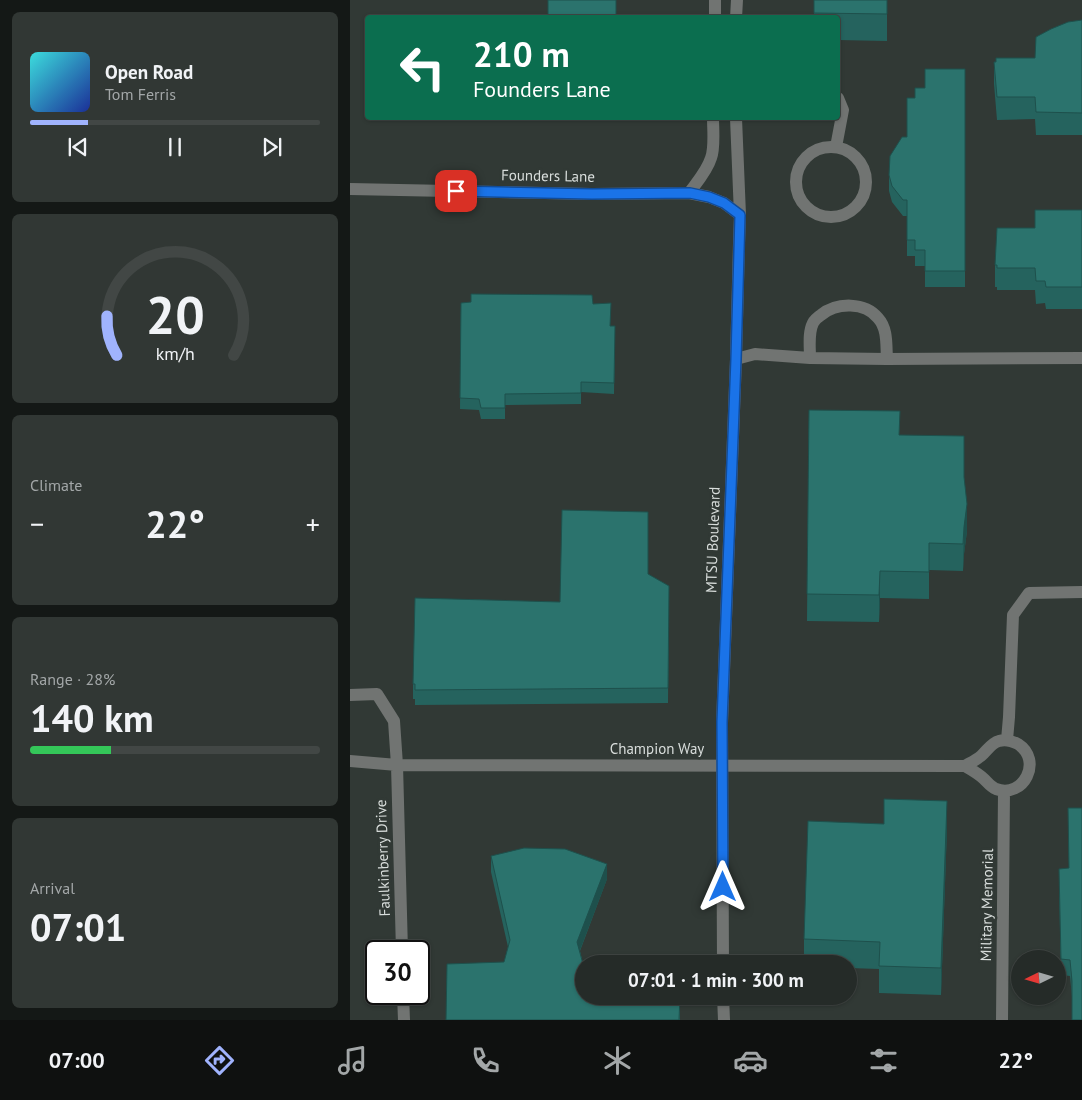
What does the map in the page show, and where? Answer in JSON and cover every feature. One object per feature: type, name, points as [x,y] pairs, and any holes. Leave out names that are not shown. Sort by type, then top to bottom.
[{"type":"street","points":[[715,0],[715,15]]},
{"type":"street","points":[[736,15],[737,0]]},
{"type":"street","points":[[836,147],[843,110],[840,103]]},
{"type":"street","points":[[690,193],[712,158],[713,120]]},
{"type":"street","name":"MTSU Boulevard","points":[[723,955],[722,722],[740,215],[736,120]]},
{"type":"street","points":[[825,147],[836,147],[847,150],[856,157],[863,167],[866,178],[865,190],[861,200],[853,209],[843,215],[832,217],[820,215],[810,210],[802,201],[797,191],[796,179],[799,168],[805,158],[814,151],[825,147]]},
{"type":"street","name":"Founders Lane","points":[[350,189],[592,194],[690,193],[709,197],[724,203],[740,215]]},
{"type":"street","points":[[810,358],[810,331],[814,321],[823,313],[833,308],[849,305],[864,308],[878,317],[885,330],[887,359]]},
{"type":"street","points":[[736,359],[755,354],[810,358],[887,359],[1082,358]]},
{"type":"street","points":[[1007,740],[1012,615],[1030,593],[1082,592]]},
{"type":"street","name":"Faulkinberry Drive","points":[[350,695],[377,694],[394,721],[402,940]]},
{"type":"street","points":[[1007,740],[1023,747],[1028,754],[1030,771],[1020,785],[1012,790],[1004,791],[989,785],[984,779],[965,766],[980,757],[992,745],[999,741],[1007,740]]},
{"type":"street","name":"Champion Way","points":[[350,762],[397,764],[965,766]]},
{"type":"street","name":"Military Memorial","points":[[1002,1020],[1004,791]]},
{"type":"street","points":[[403,1005],[404,1020]]},
{"type":"street","points":[[723,1005],[724,1020]]},
{"type":"building","points":[[548,0],[616,0],[616,15],[548,15]]},
{"type":"building","points":[[814,0],[887,0],[887,14],[814,13]]},
{"type":"building","points":[[1082,20],[1082,113],[1036,112],[1035,97],[997,97],[994,62],[996,62],[996,58],[1035,58],[1036,37],[1068,22]]},
{"type":"building","points":[[925,69],[965,69],[965,271],[925,271],[925,250],[915,250],[915,240],[907,240],[907,200],[903,200],[892,186],[889,175],[890,156],[902,137],[907,137],[907,98],[915,98],[915,88],[925,88]]},
{"type":"building","points":[[1035,210],[1082,210],[1082,287],[1046,287],[1045,281],[1036,281],[1035,268],[997,268],[997,265],[995,265],[997,228],[1035,228]]},
{"type":"building","points":[[471,294],[592,295],[593,304],[611,303],[610,326],[615,326],[614,383],[581,382],[581,393],[505,394],[505,408],[481,408],[479,399],[460,398],[461,303],[471,302]]},
{"type":"building","points":[[809,410],[900,411],[899,435],[964,436],[964,477],[967,504],[963,544],[929,543],[929,572],[880,571],[879,595],[807,594]]},
{"type":"building","points":[[562,510],[648,512],[648,574],[669,586],[668,688],[415,690],[415,684],[413,684],[415,598],[560,602]]},
{"type":"building","points":[[884,799],[947,801],[941,968],[879,966],[880,942],[804,939],[808,821],[884,824]]},
{"type":"building","points":[[1068,808],[1082,808],[1082,1020],[1072,1020],[1070,960],[1066,960],[1066,950],[1061,950],[1059,869],[1069,868]]},
{"type":"building","points":[[524,848],[565,849],[607,864],[577,942],[581,955],[575,955],[575,1005],[680,1005],[679,1020],[446,1020],[447,964],[504,962],[510,940],[491,856]]},
{"type":"route","points":[[456,191],[592,194],[690,193],[709,197],[724,203],[740,215],[722,722],[723,887]]}]
